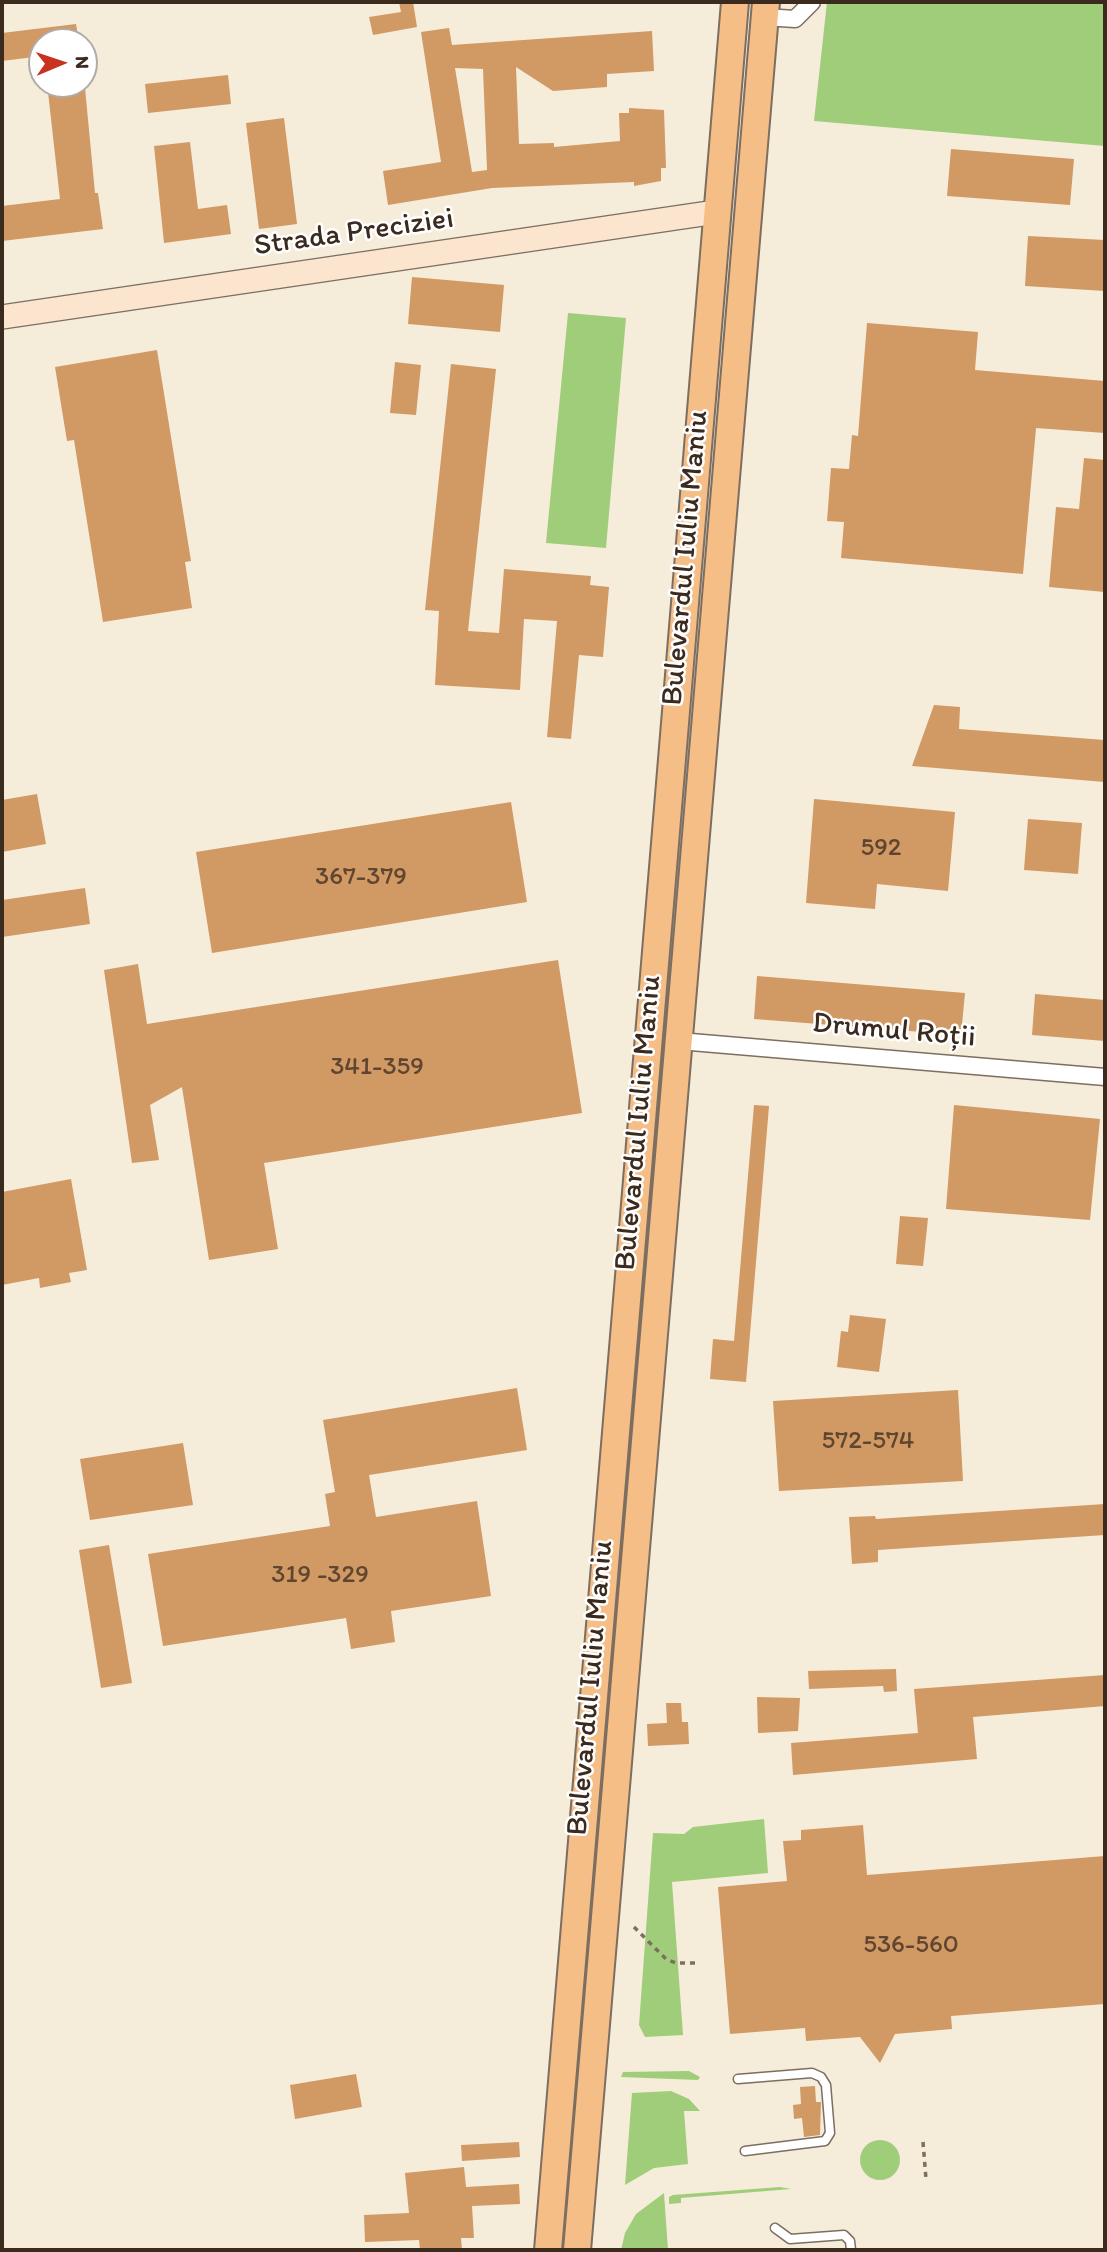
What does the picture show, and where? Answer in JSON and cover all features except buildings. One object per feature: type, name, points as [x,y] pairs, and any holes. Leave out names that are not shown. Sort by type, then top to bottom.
[{"type":"main road","name":"Bulevardul Iuliu Maniu","points":[[548,2250],[735,2]]},
{"type":"main road","name":"Bulevardul Iuliu Maniu","points":[[577,2250],[765,10]]},
{"type":"main road","points":[[698,438],[709,439],[713,445],[716,464],[712,533],[719,565]]},
{"type":"main road","points":[[603,1603],[613,1636],[626,1655]]},
{"type":"main road","points":[[563,2078],[592,2078]]},
{"type":"street","points":[[765,10],[796,19],[812,2]]},
{"type":"street","name":"Strada Preciziei","points":[[2,317],[716,212]]},
{"type":"street","name":"Drumul Roții","points":[[679,1041],[1105,1077]]},
{"type":"lane","points":[[738,2079],[817,2074],[825,2080],[827,2096],[830,2133],[821,2143],[745,2151]]},
{"type":"lane","points":[[775,2228],[790,2239],[844,2235],[850,2241],[850,2250]]},
{"type":"path","points":[[634,1927],[666,1959],[676,1964],[699,1964]]},
{"type":"path","points":[[923,2141],[926,2179]]},
{"type":"green space","points":[[827,2],[1105,2],[1105,146],[814,121]]},
{"type":"green space","points":[[568,313],[626,318],[606,548],[546,543]]},
{"type":"green space","points":[[764,1819],[768,1873],[672,1882],[683,2035],[645,2037],[639,2025],[653,1833],[684,1834],[693,1827]]},
{"type":"green space","points":[[689,2071],[700,2077],[698,2080],[621,2077],[623,2072]]},
{"type":"green space","points":[[671,2091],[689,2099],[700,2111],[684,2111],[688,2164],[654,2168],[625,2185],[632,2093]]},
{"type":"green space","points":[[880,2140],[888,2141],[894,2146],[899,2152],[899,2168],[894,2174],[888,2179],[880,2180],[872,2179],[866,2174],[861,2168],[860,2160],[861,2152],[866,2146],[872,2141]]},
{"type":"green space","points":[[780,2187],[791,2189],[681,2198],[681,2203],[669,2204],[669,2197],[673,2195]]},
{"type":"green space","points":[[664,2193],[668,2250],[621,2250],[625,2233],[636,2214]]}]
